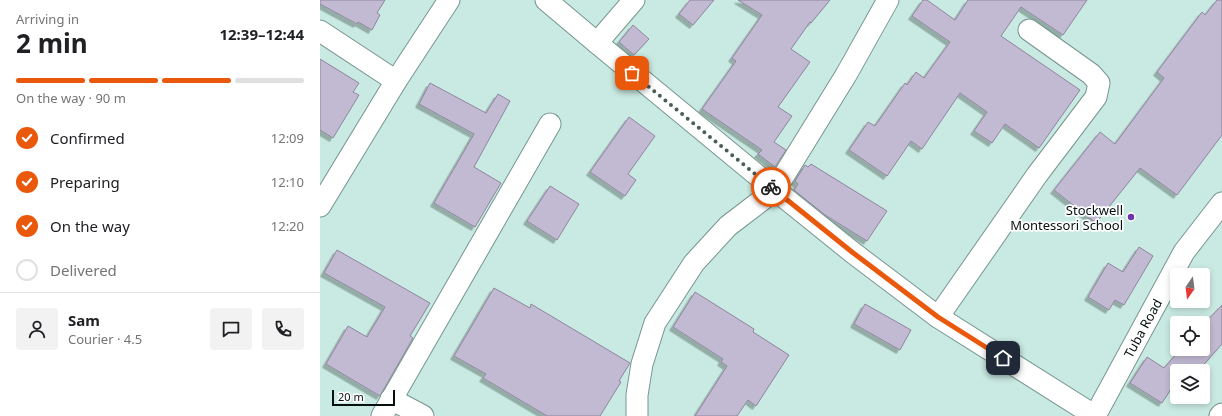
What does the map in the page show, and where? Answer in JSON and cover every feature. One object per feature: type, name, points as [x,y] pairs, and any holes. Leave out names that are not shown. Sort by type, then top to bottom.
[{"type":"street","points":[[320,206],[396,81],[449,0]]},
{"type":"street","points":[[546,0],[852,252],[938,317],[1095,416]]},
{"type":"street","points":[[597,43],[634,0]]},
{"type":"street","points":[[637,416],[637,395],[642,364],[655,323],[694,264],[728,226],[775,190],[846,75],[888,0]]},
{"type":"street","points":[[938,317],[1037,175],[1096,97],[1099,83],[1091,74],[1029,30]]},
{"type":"street","points":[[320,31],[396,81]]},
{"type":"street","points":[[423,416],[386,407],[550,124]]},
{"type":"street","name":"Tuba Road","points":[[1095,416],[1184,252],[1222,203]]},
{"type":"building","points":[[320,0],[385,0],[377,13],[380,15],[372,30],[358,22],[357,24],[320,4]]},
{"type":"building","points":[[690,0],[714,0],[693,25],[679,14]]},
{"type":"building","points":[[738,0],[830,0],[811,23],[810,22],[791,49],[810,62],[778,107],[792,116],[774,142],[786,150],[775,167],[758,154],[762,150],[702,109],[736,61],[732,58],[762,15]]},
{"type":"building","points":[[923,0],[927,0],[955,20],[968,0],[1087,0],[1063,35],[1021,7],[1001,36],[1080,90],[1039,148],[1005,124],[992,143],[974,131],[987,112],[960,93],[922,149],[911,141],[887,176],[849,150],[868,122],[875,126],[905,83],[907,85],[916,72],[924,78],[950,42],[912,16]]},
{"type":"building","points":[[1217,0],[1222,0],[1222,135],[1177,195],[1140,168],[1096,223],[1054,190],[1100,132],[1115,144],[1164,78],[1157,72],[1202,12],[1205,15]]},
{"type":"building","points":[[633,25],[649,39],[634,55],[619,42]]},
{"type":"building","points":[[320,59],[359,83],[353,92],[359,95],[333,138],[320,130]]},
{"type":"building","points":[[430,83],[486,113],[498,94],[510,101],[474,167],[501,183],[475,227],[434,203],[474,134],[419,104]]},
{"type":"building","points":[[629,117],[655,136],[628,174],[636,180],[625,196],[590,172]]},
{"type":"building","points":[[811,164],[887,211],[867,241],[825,215],[794,190],[798,184],[795,181],[805,165],[808,167]]},
{"type":"building","points":[[550,186],[579,204],[557,240],[527,221]]},
{"type":"building","points":[[1139,247],[1153,256],[1124,305],[1115,300],[1109,310],[1088,297],[1108,263],[1123,272]]},
{"type":"building","points":[[337,250],[430,303],[410,336],[413,338],[380,396],[326,364],[348,326],[367,337],[385,307],[324,273]]},
{"type":"building","points":[[494,288],[530,308],[531,304],[630,363],[619,381],[621,382],[600,416],[547,416],[483,378],[486,374],[454,356]]},
{"type":"building","points":[[695,292],[754,329],[753,332],[789,355],[756,406],[748,400],[737,416],[695,416],[727,366],[721,362],[723,359],[673,327]]},
{"type":"building","points":[[865,304],[911,330],[900,350],[854,324]]},
{"type":"building","points":[[1222,305],[1222,344],[1204,364],[1170,364],[1170,391],[1162,403],[1130,383],[1147,357],[1164,368],[1175,356],[1210,356],[1210,318]]},
{"type":"way so far","points":[[632,73],[771,187]]},
{"type":"place","name":"Stockwell Montessori School","points":[[1131,217]]},
{"type":"route","points":[[771,187],[852,252],[938,317],[1003,358]]}]
